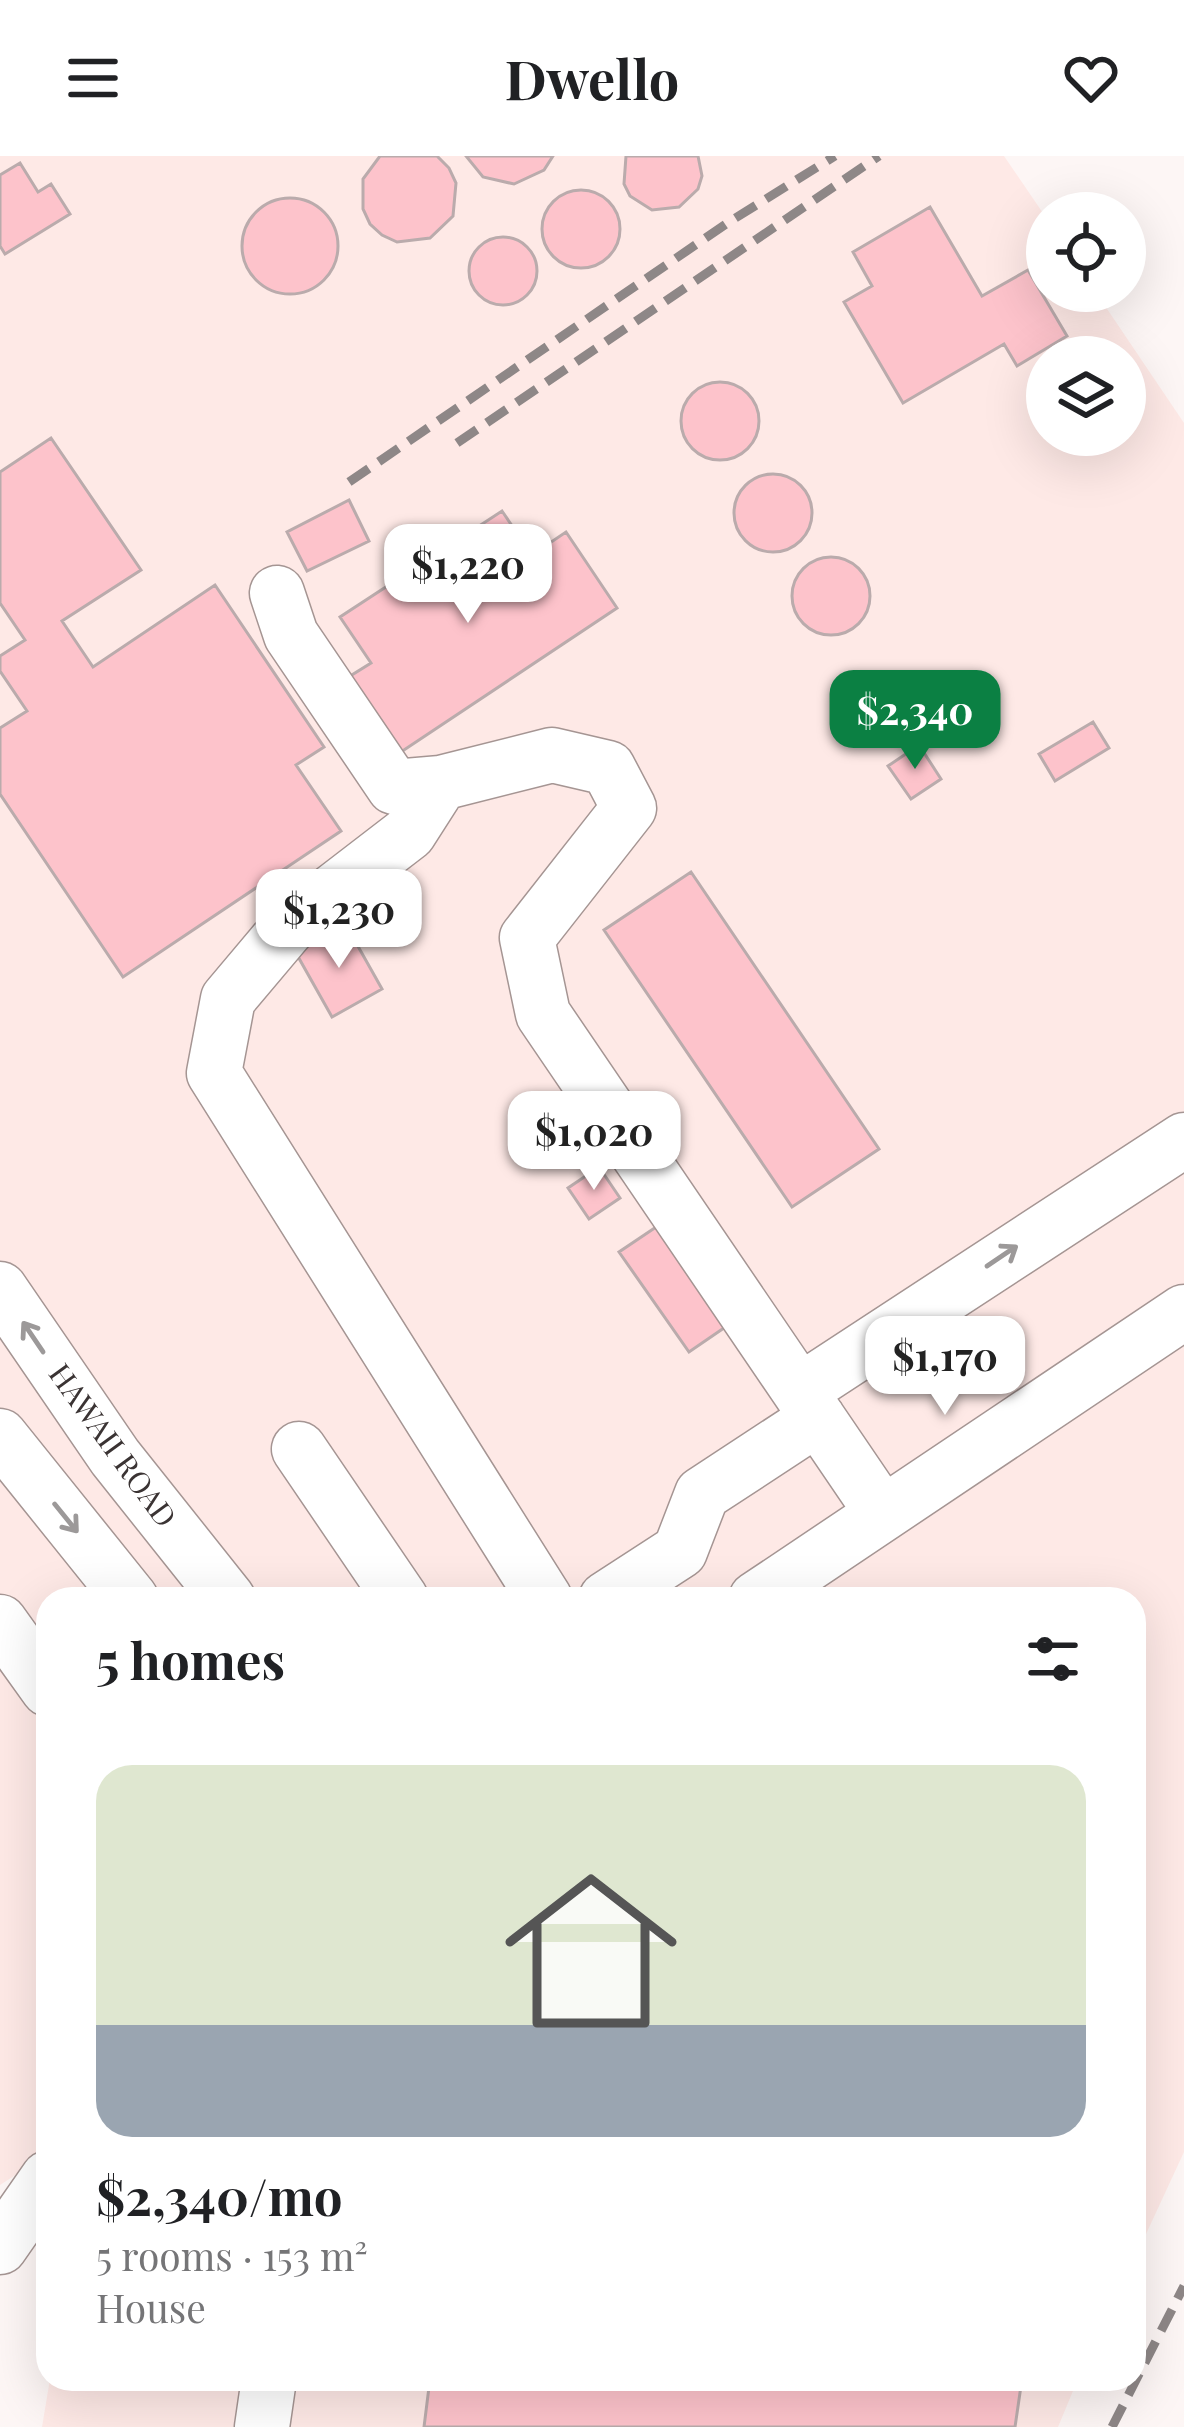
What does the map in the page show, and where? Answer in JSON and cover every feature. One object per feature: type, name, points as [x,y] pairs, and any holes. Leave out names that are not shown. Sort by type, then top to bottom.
[{"type":"street","points":[[277,593],[291,635],[394,787],[441,784],[552,755],[608,768],[629,808],[527,938],[543,1014],[884,1514]]},
{"type":"street","points":[[441,784],[409,833],[292,923],[228,999],[214,1073],[537,1587]]},
{"type":"street","points":[[624,1587],[680,1551],[701,1495],[809,1404],[1184,1139]]},
{"type":"street","name":"HAWAII ROAD","points":[[0,1289],[115,1457],[218,1587]]},
{"type":"street","points":[[778,1587],[1184,1312]]},
{"type":"street","points":[[0,1436],[121,1587]]},
{"type":"street","points":[[299,1449],[393,1587]]},
{"type":"street","points":[[0,1622],[36,1672]]},
{"type":"street","points":[[0,2247],[36,2195]]},
{"type":"street","points":[[262,2427],[267,2391]]},
{"type":"shaded area","points":[[0,156],[1004,156],[1029,192],[1026,312],[1109,312],[1125,336],[1026,336],[1026,456],[1146,456],[1146,367],[1184,423],[1184,2152],[1146,2234],[1146,1587],[36,1587],[36,2162],[0,2185]]},
{"type":"shaded area","points":[[48,2391],[1073,2391],[1058,2427],[42,2427]]},
{"type":"building","points":[[380,156],[437,156],[449,168],[456,183],[453,216],[430,238],[397,242],[370,224],[363,209],[363,179]]},
{"type":"building","points":[[466,156],[553,156],[544,170],[514,184],[483,177]]},
{"type":"building","points":[[626,156],[698,156],[702,176],[698,189],[679,207],[652,210],[630,196],[624,184]]},
{"type":"building","points":[[20,163],[38,192],[51,184],[70,214],[5,254],[0,246],[0,175]]},
{"type":"building","points":[[581,190],[609,201],[620,229],[609,257],[581,268],[553,257],[542,229],[553,201]]},
{"type":"building","points":[[290,198],[324,212],[338,246],[324,280],[290,294],[256,280],[242,246],[256,212]]},
{"type":"building","points":[[930,207],[982,296],[1026,271],[1026,312],[1053,312],[1067,336],[1026,336],[1026,361],[1017,366],[1004,344],[903,403],[844,302],[872,286],[853,252]]},
{"type":"building","points":[[503,237],[527,247],[537,271],[527,295],[503,305],[479,295],[469,271],[479,247]]},
{"type":"building","points":[[720,382],[748,393],[759,421],[748,449],[720,460],[692,449],[681,421],[692,393]]},
{"type":"building","points":[[51,438],[141,570],[62,621],[93,667],[215,585],[324,747],[296,765],[341,831],[123,977],[0,794],[0,728],[27,711],[0,671],[0,656],[25,640],[0,603],[0,472]]},
{"type":"building","points":[[773,474],[801,485],[812,513],[801,541],[773,552],[745,541],[734,513],[745,485]]},
{"type":"building","points":[[349,500],[369,541],[307,571],[287,532]]},
{"type":"building","points":[[502,511],[532,555],[566,532],[617,608],[398,754],[347,678],[371,663],[340,617]]},
{"type":"building","points":[[831,557],[859,568],[870,596],[859,624],[831,635],[803,624],[792,596],[803,568]]},
{"type":"building","points":[[1093,722],[1109,748],[1055,781],[1039,754]]},
{"type":"building","points":[[919,745],[941,779],[911,799],[888,766]]},
{"type":"building","points":[[691,872],[879,1149],[792,1207],[604,930]]},
{"type":"building","points":[[346,925],[382,989],[332,1017],[296,953]]},
{"type":"building","points":[[599,1167],[620,1198],[589,1219],[568,1188]]},
{"type":"building","points":[[668,1219],[737,1319],[689,1352],[619,1252]]},
{"type":"building","points":[[428,2391],[1020,2391],[1015,2427],[424,2427]]},
{"type":"railway","points":[[349,482],[729,222],[835,156]]},
{"type":"railway","points":[[457,443],[879,156]]},
{"type":"railway","points":[[1146,2360],[1184,2286]]},
{"type":"railway","points":[[1112,2427],[1130,2391]]}]
